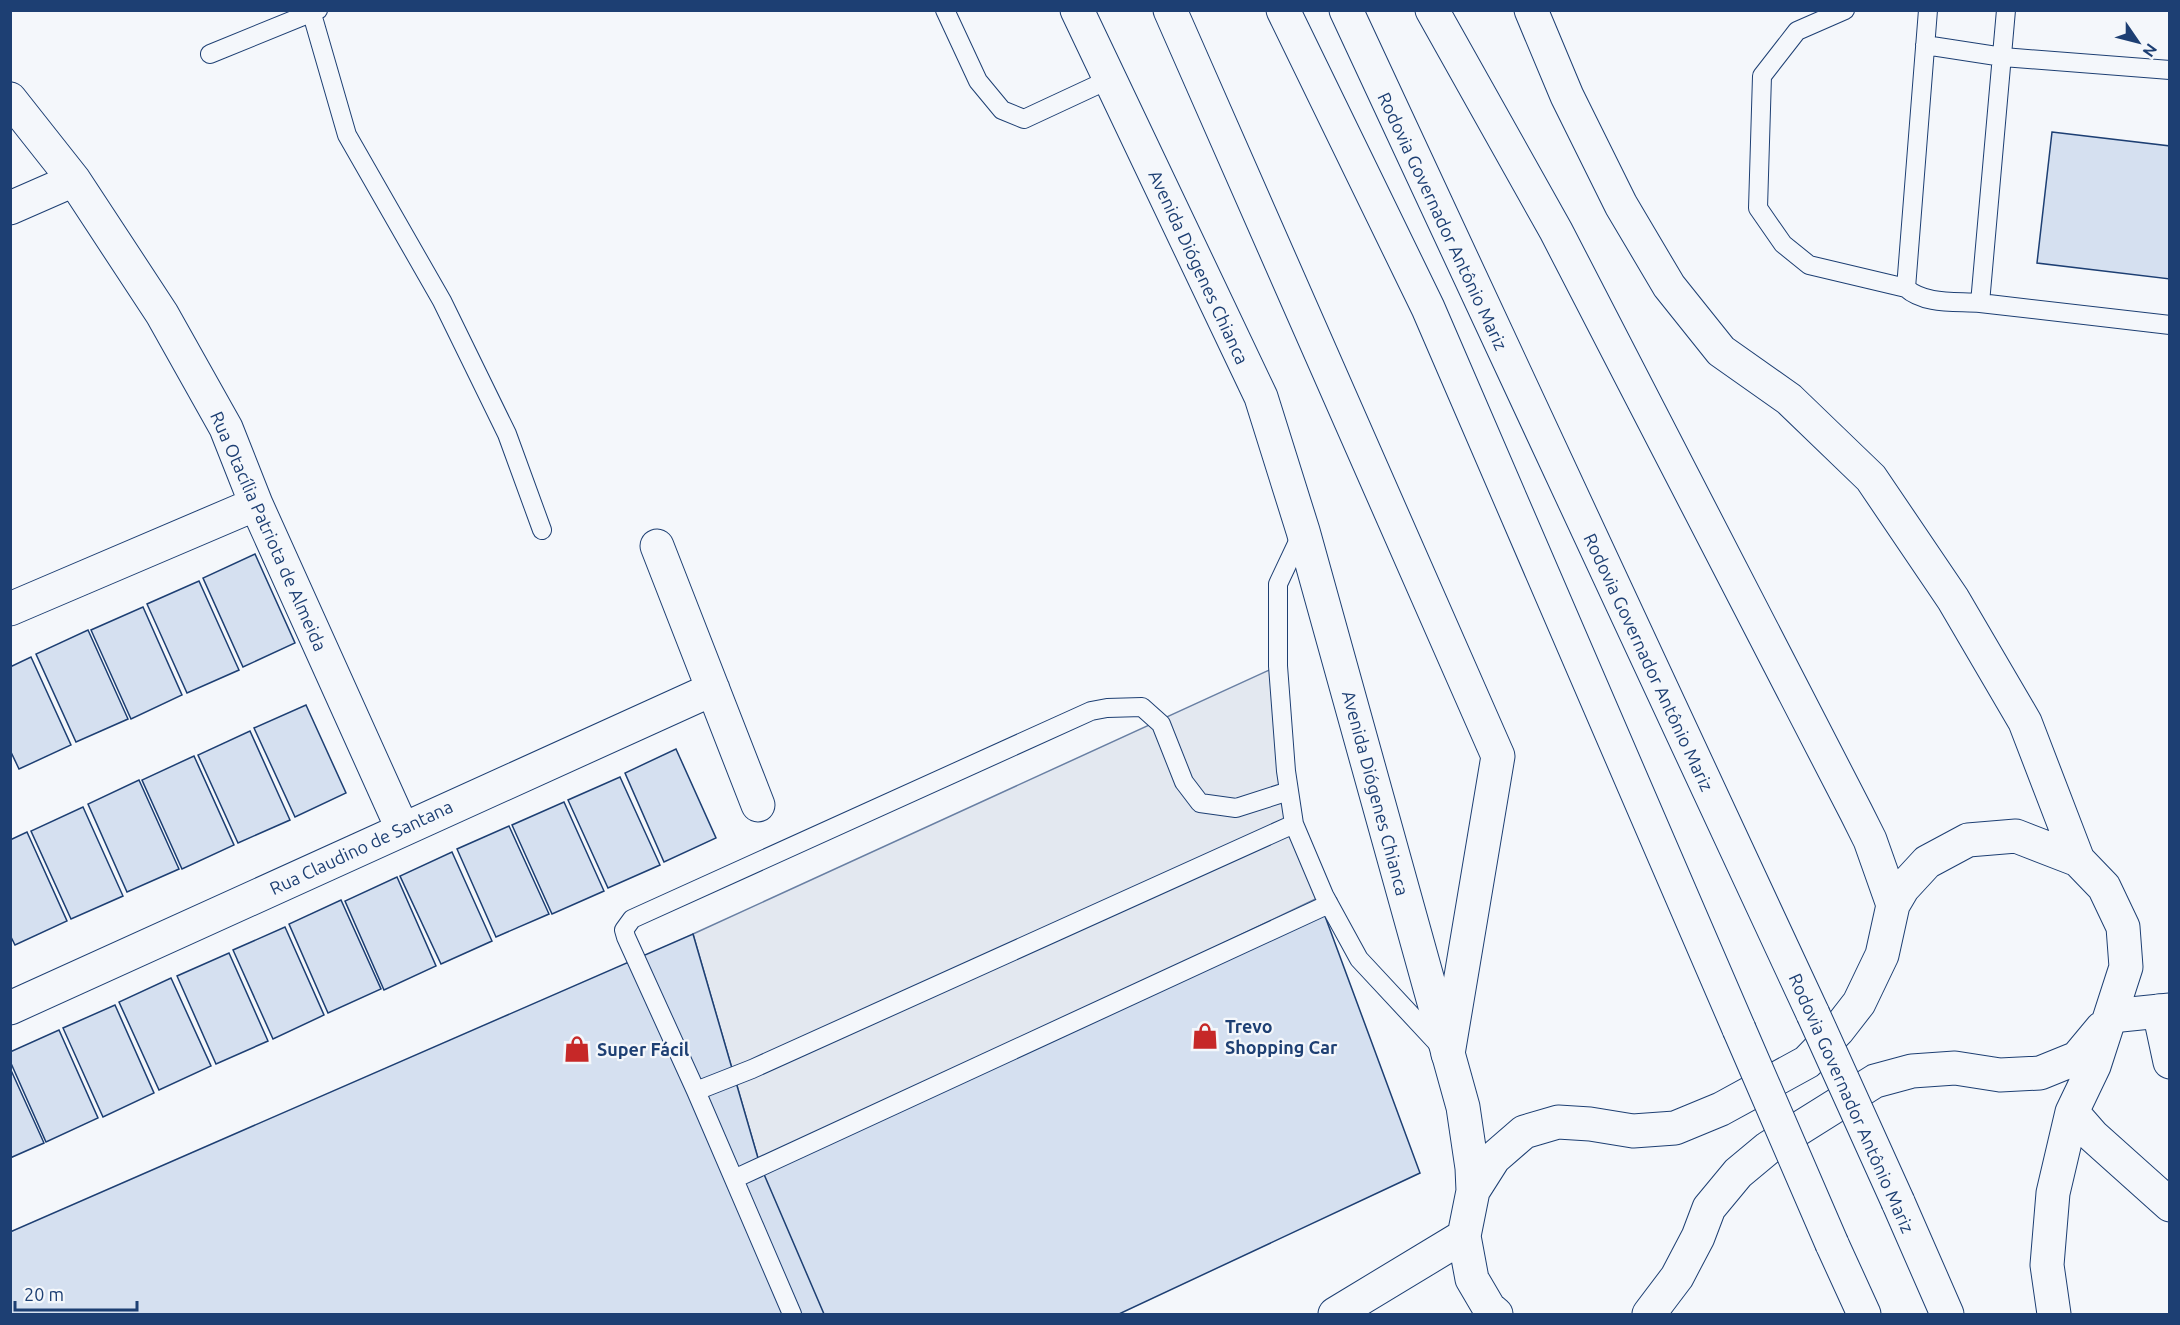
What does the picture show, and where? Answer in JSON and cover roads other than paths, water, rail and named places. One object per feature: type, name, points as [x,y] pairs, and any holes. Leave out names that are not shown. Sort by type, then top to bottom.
[{"type":"main road","name":"Avenida Diógenes Chianca","points":[[1077,10],[1262,397],[1303,531],[1448,1054],[1462,1107],[1472,1168],[1473,1191]]},
{"type":"main road","points":[[1170,10],[1498,756],[1448,1054]]},
{"type":"main road","points":[[1283,10],[1428,308],[1864,1314]]},
{"type":"main road","name":"Rodovia Governador Antônio Mariz","points":[[1346,10],[1813,1014],[1947,1314]]},
{"type":"main road","points":[[1432,10],[1556,231],[1856,812],[1870,840],[1893,905]]},
{"type":"main road","points":[[1531,10],[1567,96],[1621,205],[1669,286],[1721,351],[1789,399],[1871,478],[1953,599],[2025,722],[2078,860],[2104,887],[2123,927],[2126,967],[2094,1066],[2072,1112],[2053,1193],[2047,1265],[2054,1314]]},
{"type":"main road","name":"Rua Otacília Patriota de Almeida","points":[[10,99],[74,180],[162,314],[226,428],[256,504],[402,828]]},
{"type":"main road","points":[[10,208],[74,180]]},
{"type":"main road","points":[[10,609],[256,504]]},
{"type":"main road","points":[[657,546],[758,805]]},
{"type":"main road","name":"Rua Claudino de Santana","points":[[10,1008],[402,828],[713,689]]},
{"type":"main road","points":[[1496,1314],[1489,1308],[1472,1279],[1464,1236],[1473,1191],[1494,1158],[1524,1132],[1558,1122],[1590,1124],[1633,1131],[1675,1128],[1721,1109],[1807,1062],[1838,1030],[1859,1003],[1882,955],[1893,905],[1903,888],[1927,862],[1968,840],[2016,836],[2078,860]]},
{"type":"main road","points":[[1649,1314],[1677,1277],[1698,1237],[1709,1208],[1738,1173],[1768,1148],[1875,1081],[1912,1071],[1955,1068],[2000,1075],[2040,1073],[2077,1058],[2111,1016],[2164,1010],[2169,1062]]},
{"type":"main road","points":[[2072,1112],[2093,1136],[2169,1204]]},
{"type":"main road","points":[[1335,1314],[1464,1236]]},
{"type":"lane","points":[[945,10],[978,81],[1002,110],[1024,119],[1110,79]]},
{"type":"lane","points":[[1845,10],[1797,31],[1762,76],[1758,208],[1783,244],[1809,265],[1906,288],[1923,299],[1980,303],[2169,325]]},
{"type":"lane","points":[[1906,288],[1928,10]]},
{"type":"lane","points":[[1980,303],[2006,10]]},
{"type":"lane","points":[[210,54],[315,12],[347,135],[442,301],[507,434],[542,530]]},
{"type":"lane","points":[[1925,45],[2003,57],[2169,70]]},
{"type":"lane","name":"Avenida Diógenes Chianca","points":[[1303,531],[1278,584],[1278,666],[1294,824],[1329,904],[1359,959],[1448,1054]]},
{"type":"lane","points":[[792,1314],[696,1091],[626,937],[624,930],[632,919],[1091,711],[1142,707],[1161,724],[1184,782],[1200,803],[1236,808],[1289,791]]},
{"type":"lane","points":[[696,1091],[752,1069],[1294,824]]},
{"type":"lane","points":[[734,1179],[1329,904]]},
{"type":"place","name":"Trevo Shopping Car","points":[[1205,1036]]},
{"type":"place","name":"Super Fácil","points":[[577,1049]]}]
